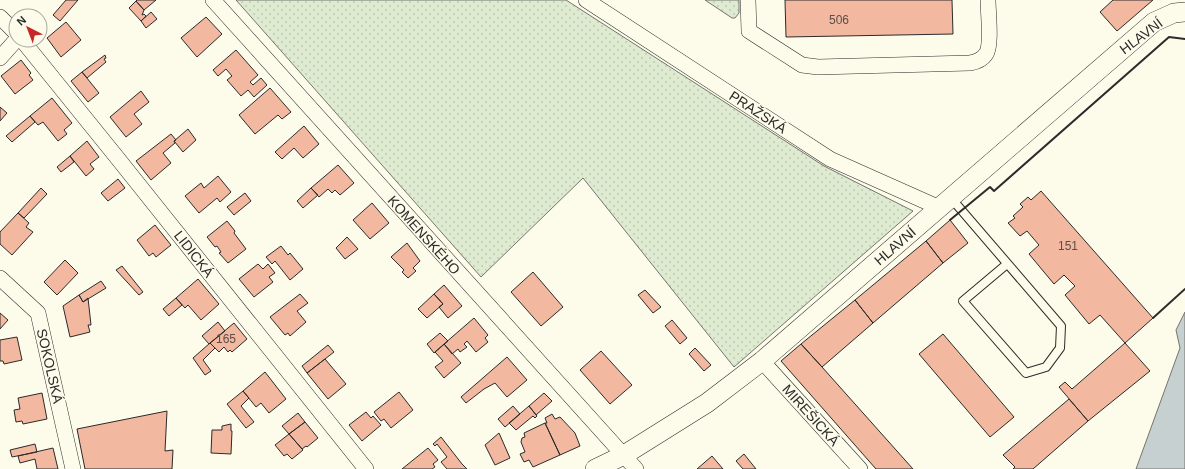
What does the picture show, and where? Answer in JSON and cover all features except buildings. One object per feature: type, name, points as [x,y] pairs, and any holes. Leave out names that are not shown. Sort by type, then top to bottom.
[{"type":"street","name":"KOMENSKÉHO","points":[[212,0],[636,469]]},
{"type":"street","name":"PRAŽSKÁ","points":[[586,0],[830,159],[945,203]]},
{"type":"street","points":[[748,0],[749,31],[802,65],[818,67],[970,63],[978,61],[986,55],[989,45],[988,0]]},
{"type":"street","name":"HLAVNÍ","points":[[595,469],[624,455],[707,403],[762,361],[1154,22],[1174,13],[1185,12]]},
{"type":"street","points":[[0,18],[8,26]]},
{"type":"street","points":[[0,58],[9,48]]},
{"type":"street","name":"LIDICKÁ","points":[[28,48],[366,469]]},
{"type":"street","name":"SOKOLSKÁ","points":[[0,278],[38,313],[73,469]]},
{"type":"street","name":"MIREŠICKÁ","points":[[762,361],[860,469]]},
{"type":"lane","points":[[945,203],[1008,264],[1061,326],[1060,348],[1046,368],[1026,373],[963,301],[1008,264]]},
{"type":"green space","points":[[236,0],[566,0],[824,166],[913,211],[734,367],[583,178],[481,277]]},
{"type":"green space","points":[[705,0],[739,0],[739,13],[735,18],[732,18]]},
{"type":"shaded area","points":[[1185,312],[1185,469],[1136,469],[1180,348],[1176,330]]},
{"type":"wall","points":[[950,220],[990,187],[994,191],[1169,37],[1185,39]]},
{"type":"wall","points":[[1153,318],[1185,289]]}]
